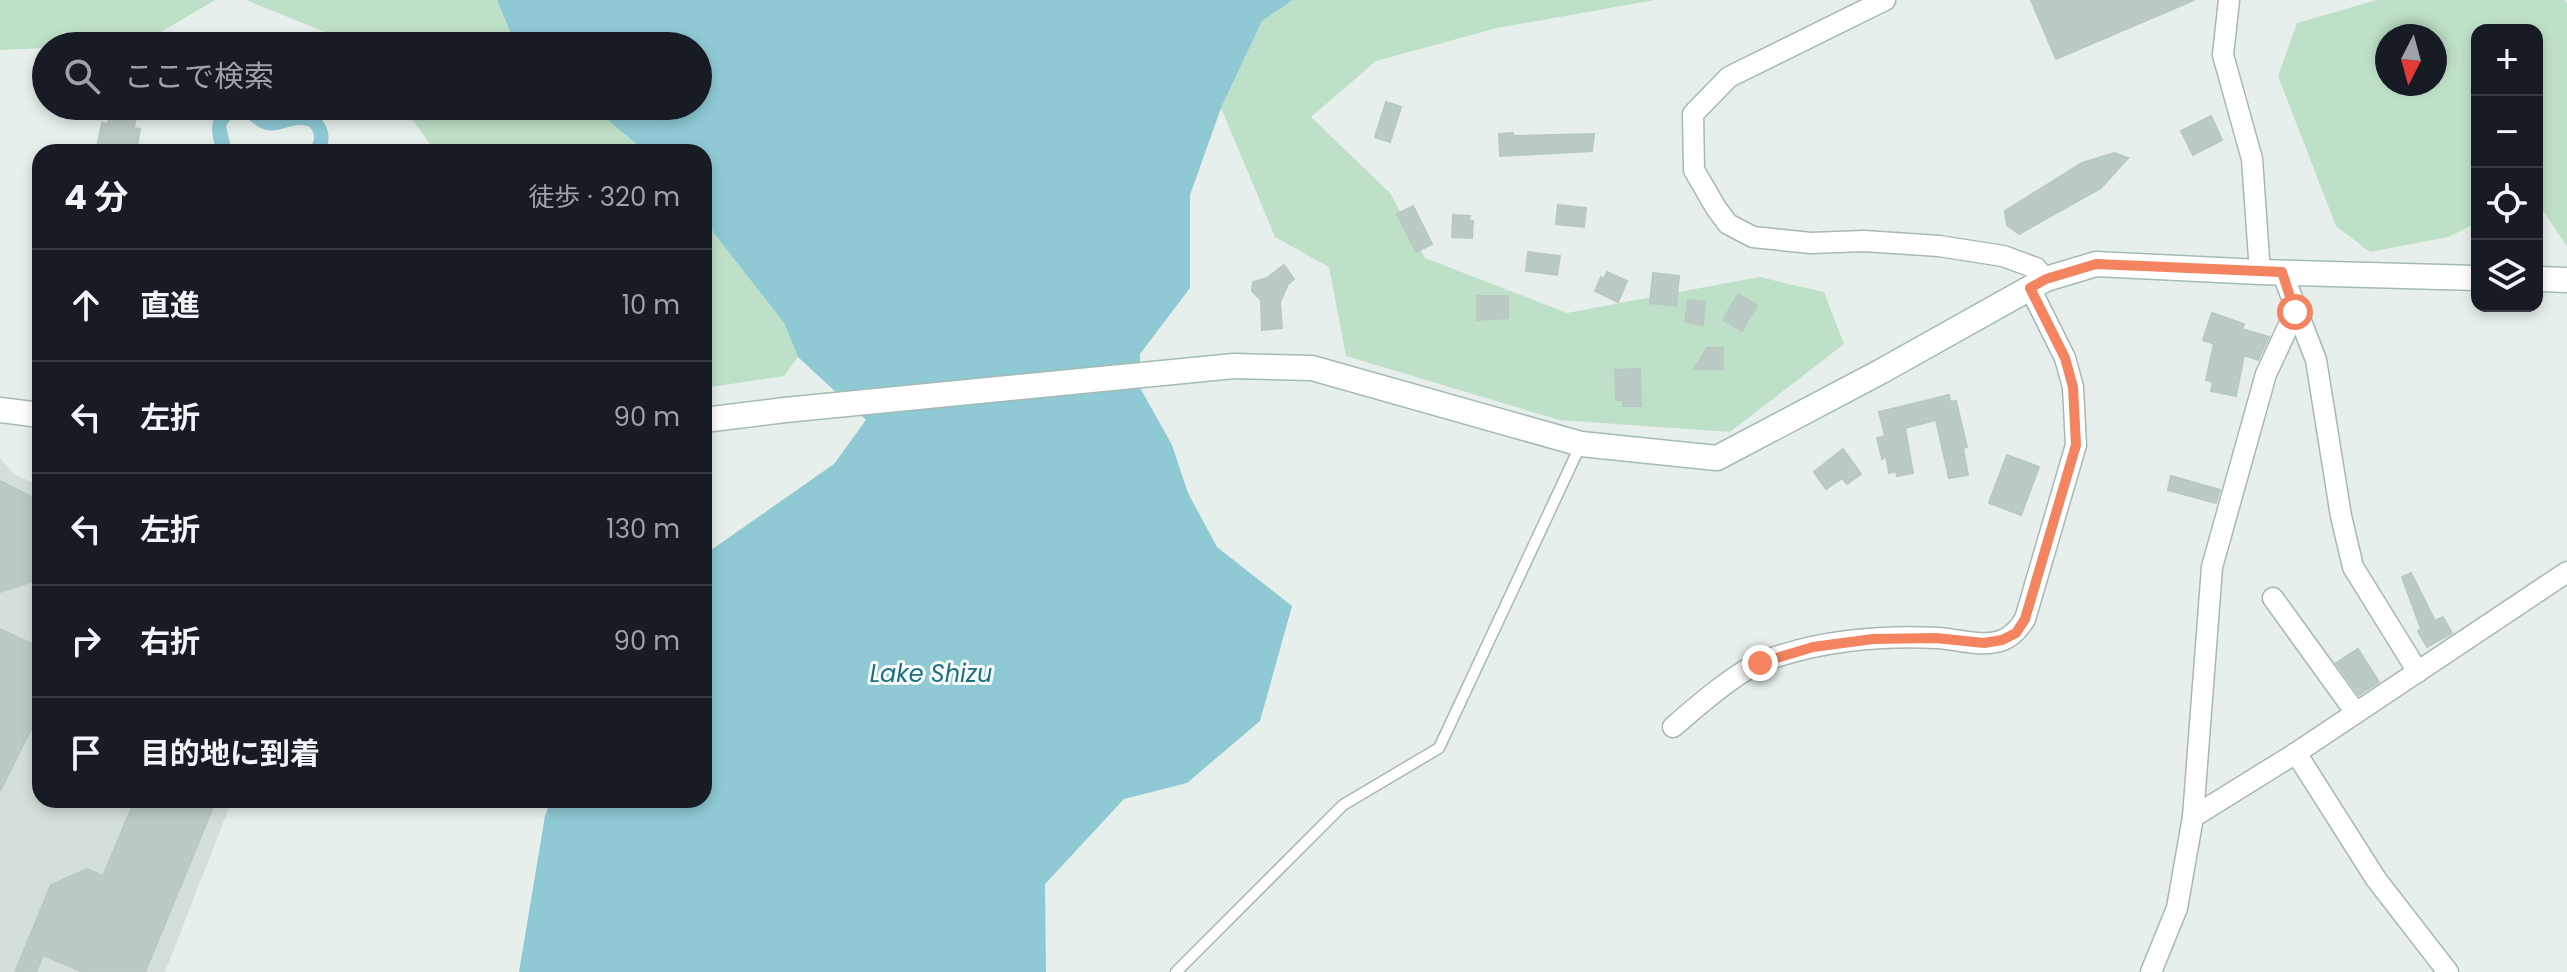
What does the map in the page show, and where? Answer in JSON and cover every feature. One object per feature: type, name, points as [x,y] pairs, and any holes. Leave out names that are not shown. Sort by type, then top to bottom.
[{"type":"street","points":[[1673,727],[1697,706],[1760,663],[1813,647],[1889,639],[1936,638],[1984,643],[2002,640],[2016,633],[2025,619],[2076,445],[2073,387],[2038,284],[2036,268],[2003,256],[1939,246],[1864,241],[1811,243],[1753,237],[1728,224],[1694,170],[1693,114],[1729,77],[1885,0]]},
{"type":"street","points":[[2229,0],[2223,55],[2252,159],[2271,272],[2295,312],[2316,360],[2341,516],[2353,567],[2418,672]]},
{"type":"street","points":[[712,419],[1234,366],[1312,368],[1581,444],[1717,458],[2038,284],[2096,264],[2471,278]]},
{"type":"street","points":[[2543,279],[2567,280]]},
{"type":"street","points":[[2151,972],[2177,908],[2193,817],[2212,567],[2266,374],[2295,312]]},
{"type":"street","points":[[0,410],[32,414]]},
{"type":"street","points":[[2193,817],[2296,753],[2567,572]]},
{"type":"street","points":[[2273,598],[2356,713]]},
{"type":"street","points":[[2296,753],[2376,879],[2448,972]]},
{"type":"lane","points":[[1176,972],[1343,805],[1439,748],[1581,444]]},
{"type":"shaded area","points":[[0,458],[14,474],[32,482],[32,808],[229,808],[165,972],[0,972]]},
{"type":"green space","points":[[0,0],[215,0],[161,32],[32,32],[32,49],[0,50]]},
{"type":"green space","points":[[246,0],[497,0],[510,32],[325,32]]},
{"type":"green space","points":[[1293,0],[1655,0],[1497,28],[1376,61],[1311,117],[1390,193],[1425,258],[1567,313],[1759,277],[1824,292],[1844,344],[1730,432],[1559,420],[1346,356],[1329,267],[1275,237],[1221,108],[1262,21]]},
{"type":"green space","points":[[2377,0],[2565,0],[2567,247],[2543,210],[2543,24],[2471,24],[2471,226],[2448,237],[2370,252],[2336,226],[2278,76],[2297,23]]},
{"type":"green space","points":[[412,120],[608,120],[636,144],[430,144]]},
{"type":"green space","points":[[712,228],[784,323],[798,357],[784,376],[712,387]]},
{"type":"water","name":"Lake Shizu","points":[[497,0],[1293,0],[1262,21],[1221,108],[1190,195],[1190,288],[1140,354],[1139,386],[1172,445],[1188,493],[1217,547],[1292,606],[1260,721],[1187,783],[1124,799],[1045,884],[1046,972],[519,972],[548,808],[712,808],[712,549],[834,464],[866,420],[798,357],[784,323],[713,232],[712,144],[636,144],[608,120],[712,120],[712,32],[510,32]]},
{"type":"water","points":[[214,120],[230,120],[226,126],[230,144],[215,144]]},
{"type":"water","points":[[249,120],[322,120],[328,140],[327,144],[311,144],[314,135],[310,127],[304,125],[278,130],[257,126]]},
{"type":"building","points":[[2031,0],[2194,0],[2056,59]]},
{"type":"building","points":[[1386,102],[1401,107],[1390,142],[1375,137]]},
{"type":"building","points":[[2211,116],[2222,140],[2193,155],[2181,131]]},
{"type":"building","points":[[109,120],[135,120],[134,128],[140,129],[137,144],[98,144],[102,123],[108,124]]},
{"type":"building","points":[[1513,133],[1513,136],[1594,134],[1592,151],[1500,156],[1499,134]]},
{"type":"building","points":[[2114,153],[2128,158],[2101,188],[2019,234],[2007,225],[2005,211],[2082,163]]},
{"type":"building","points":[[1558,205],[1586,208],[1584,227],[1556,224]]},
{"type":"building","points":[[1413,206],[1432,244],[1416,252],[1397,214]]},
{"type":"building","points":[[1453,215],[1470,216],[1469,221],[1473,221],[1472,238],[1452,237]]},
{"type":"building","points":[[1528,252],[1560,256],[1557,275],[1526,271]]},
{"type":"building","points":[[1284,265],[1294,279],[1288,284],[1280,302],[1282,328],[1262,330],[1261,300],[1252,291],[1253,282],[1267,278]]},
{"type":"building","points":[[1607,272],[1627,281],[1618,302],[1595,291],[1601,277],[1604,279]]},
{"type":"building","points":[[1653,273],[1679,276],[1676,306],[1650,303]]},
{"type":"building","points":[[1738,294],[1757,305],[1742,331],[1723,320]]},
{"type":"building","points":[[1477,296],[1508,296],[1508,318],[1477,320]]},
{"type":"building","points":[[1688,300],[1705,302],[1703,325],[1685,322]]},
{"type":"building","points":[[2212,313],[2244,324],[2242,329],[2269,337],[2258,360],[2244,355],[2236,396],[2211,391],[2213,382],[2206,380],[2214,344],[2203,340]]},
{"type":"building","points":[[1707,348],[1723,348],[1723,369],[1694,369]]},
{"type":"building","points":[[1640,369],[1641,406],[1623,406],[1623,400],[1616,400],[1615,370]]},
{"type":"building","points":[[1949,395],[1950,402],[1956,401],[1967,447],[1963,448],[1968,475],[1949,478],[1936,420],[1905,428],[1913,473],[1897,476],[1896,471],[1889,473],[1886,456],[1882,459],[1877,438],[1885,436],[1879,412]]},
{"type":"building","points":[[1843,449],[1861,474],[1847,484],[1842,478],[1826,489],[1814,472]]},
{"type":"building","points":[[2007,455],[2039,467],[2021,515],[1989,503]]},
{"type":"building","points":[[2171,476],[2220,490],[2216,503],[2168,490]]},
{"type":"building","points":[[0,481],[32,497],[32,582],[0,592]]},
{"type":"building","points":[[2411,573],[2435,621],[2443,617],[2452,633],[2427,647],[2418,631],[2421,629],[2402,577]]},
{"type":"building","points":[[0,629],[32,644],[32,727],[0,791]]},
{"type":"building","points":[[2358,649],[2379,682],[2359,695],[2336,663]]},
{"type":"building","points":[[132,808],[213,808],[145,972],[83,972],[43,955],[36,972],[15,972],[51,885],[87,869],[103,876]]},
{"type":"route","points":[[1760,663],[1813,647],[1873,639],[1936,638],[1984,643],[2002,640],[2016,633],[2025,619],[2076,445],[2073,387],[2065,358],[2030,288],[2046,279],[2096,264],[2282,272],[2295,312]]}]
